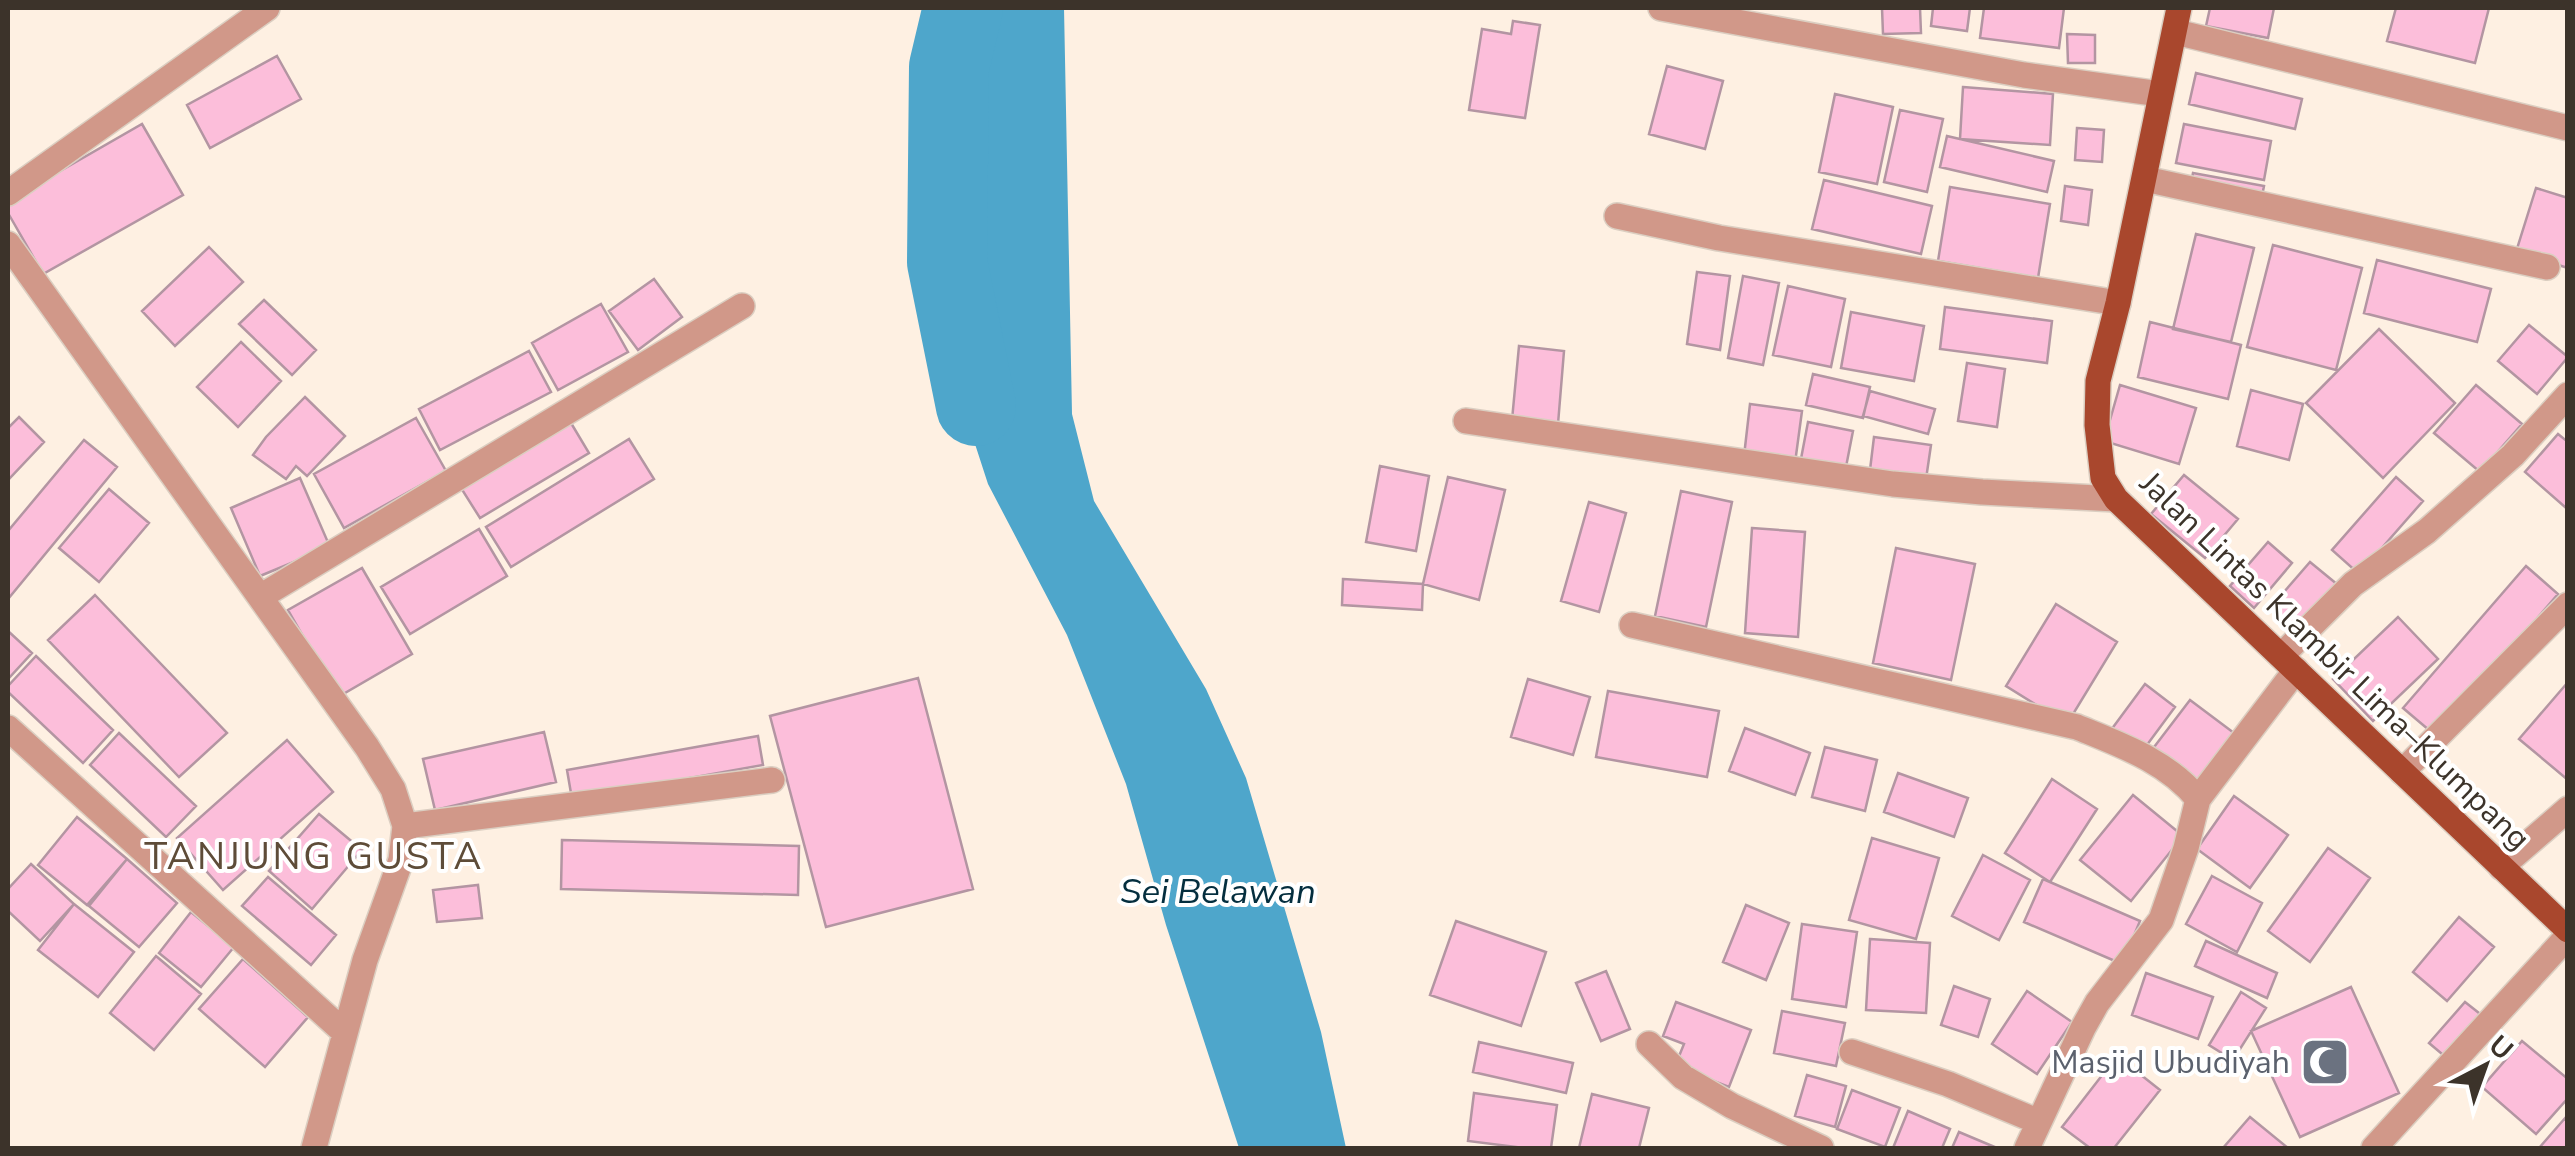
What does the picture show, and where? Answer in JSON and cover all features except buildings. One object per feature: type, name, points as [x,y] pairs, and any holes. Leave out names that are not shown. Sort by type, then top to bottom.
[{"type":"main road","name":"Jalan Lintas Klambir Lima–Klumpang","points":[[2178,20],[2098,382],[2097,425],[2103,478],[2116,499],[2568,933]]},
{"type":"street","points":[[8,192],[266,8]]},
{"type":"street","points":[[1661,8],[2024,76],[2160,94]]},
{"type":"street","points":[[2178,20],[2568,128]]},
{"type":"street","points":[[2144,178],[2547,268]]},
{"type":"street","points":[[1618,216],[1720,238],[2118,303]]},
{"type":"street","points":[[8,246],[367,747],[393,789],[405,826],[401,860],[365,960],[314,1148]]},
{"type":"street","points":[[260,597],[742,306]]},
{"type":"street","points":[[2027,1148],[2082,1028],[2161,920],[2198,799],[2288,663],[2354,584],[2427,531],[2513,456],[2568,395]]},
{"type":"street","points":[[1466,420],[1893,484],[2116,499]]},
{"type":"street","points":[[2402,772],[2568,605]]},
{"type":"street","points":[[1632,625],[2078,727],[2142,754],[2188,786],[2198,799]]},
{"type":"street","points":[[8,728],[344,1032]]},
{"type":"street","points":[[405,826],[772,780]]},
{"type":"street","points":[[2502,867],[2568,809]]},
{"type":"street","points":[[2374,1148],[2568,933]]},
{"type":"street","points":[[1649,1044],[1683,1077],[1732,1106],[1821,1148]]},
{"type":"street","points":[[1852,1052],[1948,1084],[2039,1122]]},
{"type":"water","name":"Sei Belawan","points":[[956,8],[1064,8],[1072,414],[1094,501],[1206,689],[1246,778],[1321,1032],[1346,1148],[1239,1148],[1166,925],[1126,784],[1067,635],[988,484],[962,404],[954,304],[960,54]]},
{"type":"waterway","name":"Sei Belawan","points":[[963,8],[949,67],[947,262],[976,406]]},
{"type":"place","name":"Masjid Ubudiyah","points":[[2325,1062]]},
{"type":"district","name":"TANJUNG GUSTA","points":[[314,856]]}]
